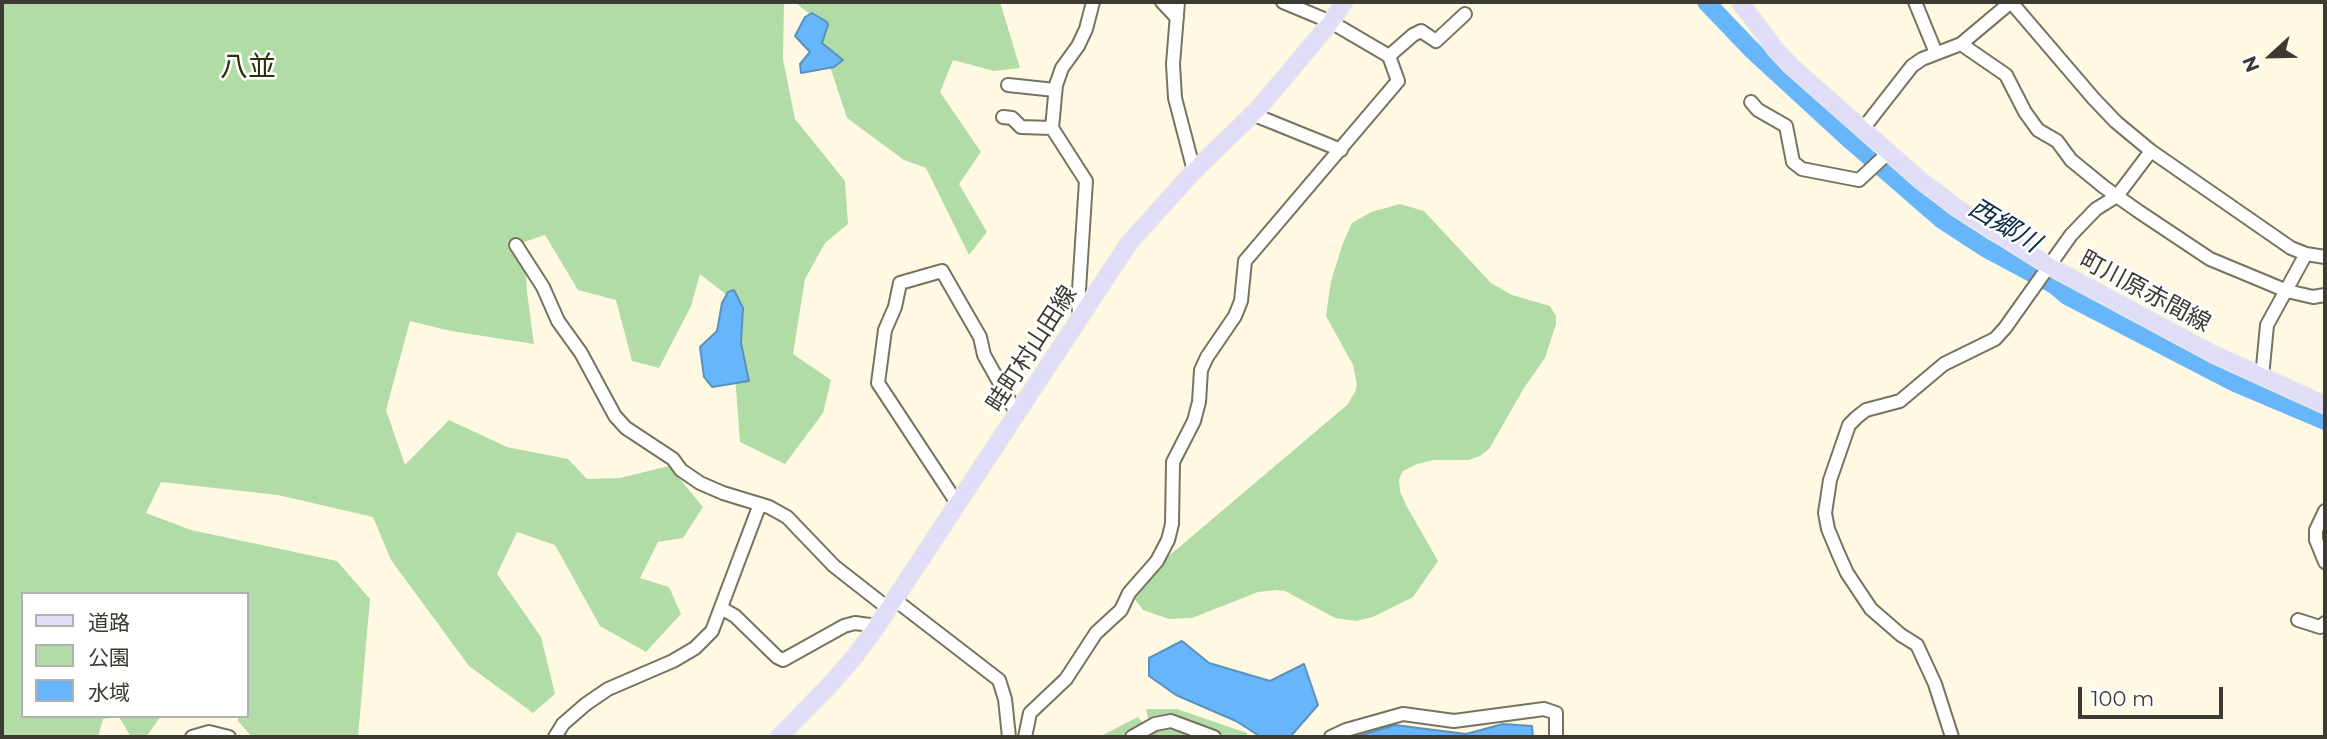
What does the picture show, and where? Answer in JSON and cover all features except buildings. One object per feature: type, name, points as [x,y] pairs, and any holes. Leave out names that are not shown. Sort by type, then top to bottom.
[{"type":"main road","name":"畦町村山田線","points":[[779,737],[835,679],[892,604],[1129,243],[1194,171],[1252,114],[1331,22],[1344,2]]},
{"type":"main road","name":"町川原赤間線","points":[[1741,2],[1791,66],[1888,153],[1957,208],[2046,271],[2213,354],[2325,405]]},
{"type":"street","points":[[1080,315],[1077,305],[1086,181],[1052,128],[1055,90],[1062,68],[1086,29],[1093,2]]},
{"type":"street","points":[[1162,2],[1177,18]]},
{"type":"street","points":[[1178,2],[1173,64],[1175,98],[1194,171]]},
{"type":"street","points":[[1026,737],[1030,713],[1066,679],[1096,633],[1121,610],[1129,593],[1157,561],[1168,540],[1172,524],[1173,462],[1194,421],[1199,402],[1201,370],[1206,357],[1235,316],[1241,300],[1245,261],[1398,81],[1389,57],[1331,22],[1283,2]]},
{"type":"street","points":[[1915,2],[1936,53]]},
{"type":"street","points":[[1862,130],[1903,75],[1922,59],[1961,44],[2011,2],[2020,5],[2094,99],[2151,150],[2291,247],[2306,254],[2325,257]]},
{"type":"street","points":[[1389,57],[1421,31],[1436,41],[1465,14]]},
{"type":"street","points":[[1961,44],[2006,75],[2025,112],[2038,130],[2057,141],[2071,160],[2117,195],[2210,259],[2287,291],[2313,297],[2325,295]]},
{"type":"street","points":[[1008,85],[1055,90]]},
{"type":"street","points":[[1751,102],[1758,110],[1786,126],[1793,162],[1802,169],[1859,180],[1888,153]]},
{"type":"street","points":[[1252,114],[1341,150]]},
{"type":"street","points":[[1003,117],[1012,118],[1021,127],[1052,128]]},
{"type":"street","points":[[1952,737],[1944,708],[1920,651],[1871,609],[1847,573],[1828,530],[1825,513],[1830,480],[1849,425],[1866,410],[1900,401],[1944,364],[1995,339],[2006,328],[2071,235],[2096,208],[2117,195],[2151,150]]},
{"type":"street","points":[[516,245],[543,287],[558,321],[581,353],[615,416],[626,428],[673,460],[681,470],[700,483],[760,504],[787,517],[834,566],[999,680],[1005,699],[1009,737]]},
{"type":"street","points":[[2262,377],[2267,325],[2306,254]]},
{"type":"street","points":[[957,503],[878,383],[884,330],[895,307],[900,283],[942,271],[980,337],[984,355],[1017,414]]},
{"type":"street","points":[[555,737],[563,724],[608,689],[673,662],[695,648],[712,631],[760,504]]},
{"type":"street","points":[[2325,511],[2316,530],[2316,540],[2325,562]]},
{"type":"street","points":[[721,608],[735,616],[783,660],[844,626],[877,625]]},
{"type":"street","points":[[2298,620],[2320,627],[2325,623]]},
{"type":"street","points":[[1331,737],[1403,713],[1454,721],[1544,709],[1556,713],[1556,737]]},
{"type":"street","points":[[1132,737],[1155,724],[1171,721],[1214,737]]},
{"type":"street","points":[[192,737],[209,732],[229,737]]},
{"type":"green space","points":[[2,2],[784,2],[783,59],[795,119],[845,181],[848,224],[825,243],[805,279],[793,354],[831,380],[823,413],[785,464],[740,442],[729,297],[700,274],[691,306],[659,368],[632,361],[616,300],[578,290],[545,235],[524,242],[534,344],[451,331],[410,321],[386,410],[405,465],[449,420],[507,447],[568,459],[587,479],[620,478],[669,466],[703,507],[683,538],[658,542],[640,578],[669,587],[681,614],[646,652],[600,626],[555,545],[517,532],[497,574],[541,637],[555,694],[533,713],[469,666],[391,560],[373,517],[278,495],[161,482],[146,513],[191,530],[337,561],[370,599],[358,737],[252,737],[238,721],[238,718],[248,718],[248,592],[21,592],[21,718],[111,718],[103,719],[98,737],[2,737]]},
{"type":"green space","points":[[795,2],[1000,2],[1020,68],[994,71],[953,60],[940,92],[981,152],[959,184],[987,232],[969,255],[926,168],[904,160],[847,118],[814,18]]},
{"type":"green space","points":[[1400,204],[1424,211],[1491,283],[1512,295],[1550,306],[1556,316],[1545,358],[1524,388],[1489,449],[1468,460],[1433,460],[1417,464],[1403,471],[1399,479],[1400,491],[1406,505],[1438,561],[1413,597],[1373,617],[1356,621],[1335,618],[1285,591],[1276,590],[1258,592],[1192,618],[1169,619],[1143,610],[1134,598],[1135,587],[1347,405],[1357,385],[1353,365],[1326,316],[1331,281],[1352,223],[1371,212]]},
{"type":"green space","points":[[1146,709],[1177,709],[1247,733],[1247,737],[1216,737],[1183,729],[1187,737],[1099,737],[1138,717],[1151,733]]},
{"type":"green space","points":[[120,718],[160,718],[146,737],[131,737]]},
{"type":"water","points":[[812,13],[828,25],[822,43],[843,60],[834,67],[801,73],[800,64],[810,52],[795,36],[805,17]]},
{"type":"water","points":[[734,290],[743,308],[741,343],[749,381],[712,387],[704,377],[700,347],[717,331],[722,303],[728,292]]},
{"type":"water","points":[[1182,641],[1209,663],[1270,681],[1304,664],[1318,705],[1290,737],[1261,737],[1236,721],[1176,695],[1149,676],[1149,658]]},
{"type":"water","points":[[1503,724],[1532,726],[1533,737],[1355,737],[1395,725],[1466,734]]},
{"type":"waterway","name":"西郷川","points":[[1706,2],[1752,50],[1942,220],[1985,248],[2054,285],[2067,296],[2235,383],[2325,421]]},
{"type":"district","name":"八並","points":[[248,68]]}]
